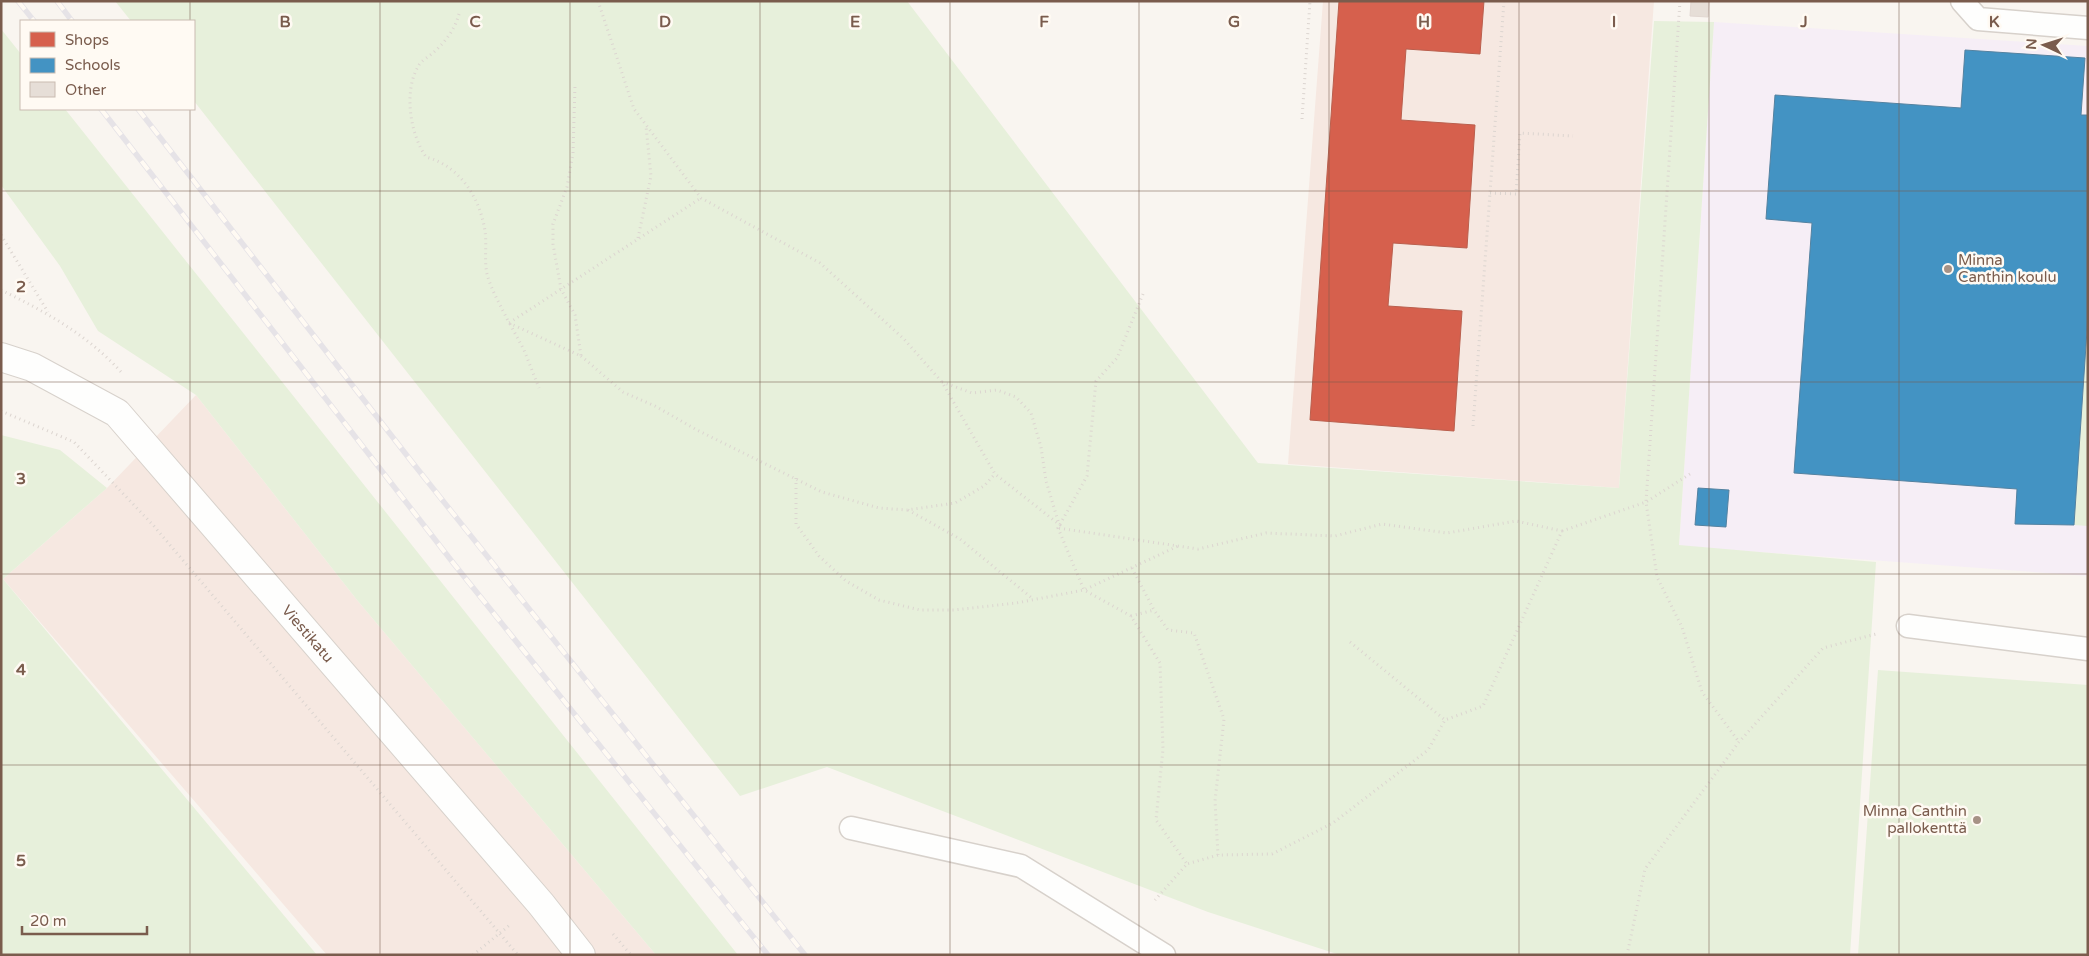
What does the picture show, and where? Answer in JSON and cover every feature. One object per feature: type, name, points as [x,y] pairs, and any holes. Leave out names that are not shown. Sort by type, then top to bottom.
[{"type":"street","name":"Viestikatu","points":[[1,356],[32,367],[117,413],[541,904],[581,955]]},
{"type":"lane","points":[[1962,1],[1978,20],[2088,28]]},
{"type":"lane","points":[[1908,626],[2088,649]]},
{"type":"lane","points":[[851,828],[1021,866],[1164,955]]},
{"type":"path","points":[[598,1],[634,109],[701,198],[820,263],[904,339],[942,382],[995,474],[1059,526],[1198,549],[1266,533],[1335,536],[1382,524],[1447,533],[1516,521],[1562,530],[1646,502],[1692,472]]},
{"type":"path","points":[[1302,119],[1310,1]]},
{"type":"path","points":[[1473,426],[1504,1]]},
{"type":"path","points":[[1680,1],[1646,502],[1657,577],[1682,627],[1702,692],[1739,742]]},
{"type":"path","points":[[459,14],[456,26],[441,46],[419,64],[412,87],[410,114],[417,144],[426,157],[441,161],[462,179],[475,197],[484,230],[487,274],[524,350],[538,388]]},
{"type":"path","points":[[575,85],[573,153],[566,187],[553,224],[553,244],[562,290],[575,315],[580,356]]},
{"type":"path","points":[[638,239],[651,176],[646,125]]},
{"type":"path","points":[[1490,193],[1516,194],[1520,133],[1573,136]]},
{"type":"path","points":[[510,323],[701,198]]},
{"type":"path","points":[[1,235],[48,312]]},
{"type":"path","points":[[1059,526],[1087,476],[1096,381],[1117,358],[1143,294]]},
{"type":"path","points":[[510,323],[580,356],[623,392],[655,406],[697,430],[822,492],[879,508],[907,510],[955,503],[984,486],[995,474]]},
{"type":"path","points":[[942,382],[972,393],[997,390],[1016,397],[1031,413],[1041,447],[1046,481],[1059,526],[1084,590],[1132,616],[1160,663],[1163,749],[1156,820],[1188,864]]},
{"type":"path","points":[[1,411],[74,442],[147,518],[518,955]]},
{"type":"path","points":[[796,478],[796,524],[819,556],[846,580],[879,600],[920,610],[954,610],[1084,590],[1180,546]]},
{"type":"path","points":[[907,510],[960,539],[1034,599]]},
{"type":"path","points":[[1155,900],[1188,864],[1218,855],[1272,854],[1333,823],[1428,750],[1445,720],[1484,706],[1562,530]]},
{"type":"path","points":[[1132,568],[1154,610],[1168,630],[1194,632],[1224,719],[1215,801],[1218,855]]},
{"type":"path","points":[[1132,616],[1154,610]]},
{"type":"path","points":[[1626,955],[1645,869],[1739,742],[1823,648],[1908,626]]},
{"type":"path","points":[[1350,642],[1445,720]]},
{"type":"shaded area","points":[[1323,1],[1654,1],[1619,488],[1288,464]]},
{"type":"shaded area","points":[[1714,22],[2088,46],[2088,576],[1679,546]]},
{"type":"shaded area","points":[[196,395],[357,600],[656,955],[327,955],[3,579],[107,488]]},
{"type":"green space","points":[[115,1],[907,1],[1258,463],[1619,488],[1654,21],[1714,22],[1679,545],[1876,562],[1850,955],[1340,955],[1208,912],[827,767],[740,796],[195,102],[195,20],[130,20]]},
{"type":"green space","points":[[1,29],[20,53],[20,110],[66,110],[738,955],[656,955],[357,600],[196,395],[98,331],[60,266],[1,185]]},
{"type":"green space","points":[[2088,315],[2088,526],[2074,525]]},
{"type":"green space","points":[[1,435],[60,450],[107,488],[3,579],[317,955],[1,955]]},
{"type":"green space","name":"Minna Canthin pallokenttä","points":[[1878,670],[2088,685],[2088,955],[1858,955]]},
{"type":"building: Shops","points":[[1339,1],[1484,1],[1480,54],[1406,49],[1401,120],[1475,125],[1467,248],[1393,243],[1388,306],[1462,311],[1454,431],[1310,420]]},
{"type":"building: Schools","name":"Minna Canthin koulu","points":[[1965,50],[2085,58],[2081,115],[2088,115],[2088,315],[2074,525],[2015,524],[2017,489],[1794,473],[1812,223],[1766,219],[1775,95],[1961,108]]},
{"type":"building: Schools","points":[[1698,488],[1729,490],[1726,527],[1695,525]]},
{"type":"building: Other","points":[[1691,1],[1709,1],[1708,17],[1690,16]]},
{"type":"railway","points":[[18,1],[33,20]]},
{"type":"railway","points":[[57,1],[71,20]]},
{"type":"railway","points":[[102,110],[454,564],[768,955]]},
{"type":"railway","points":[[139,110],[412,462],[805,955]]},
{"type":"place","name":"Minna Canthin koulu","points":[[1948,269]]},
{"type":"place","name":"Minna Canthin pallokenttä","points":[[1977,820]]}]
